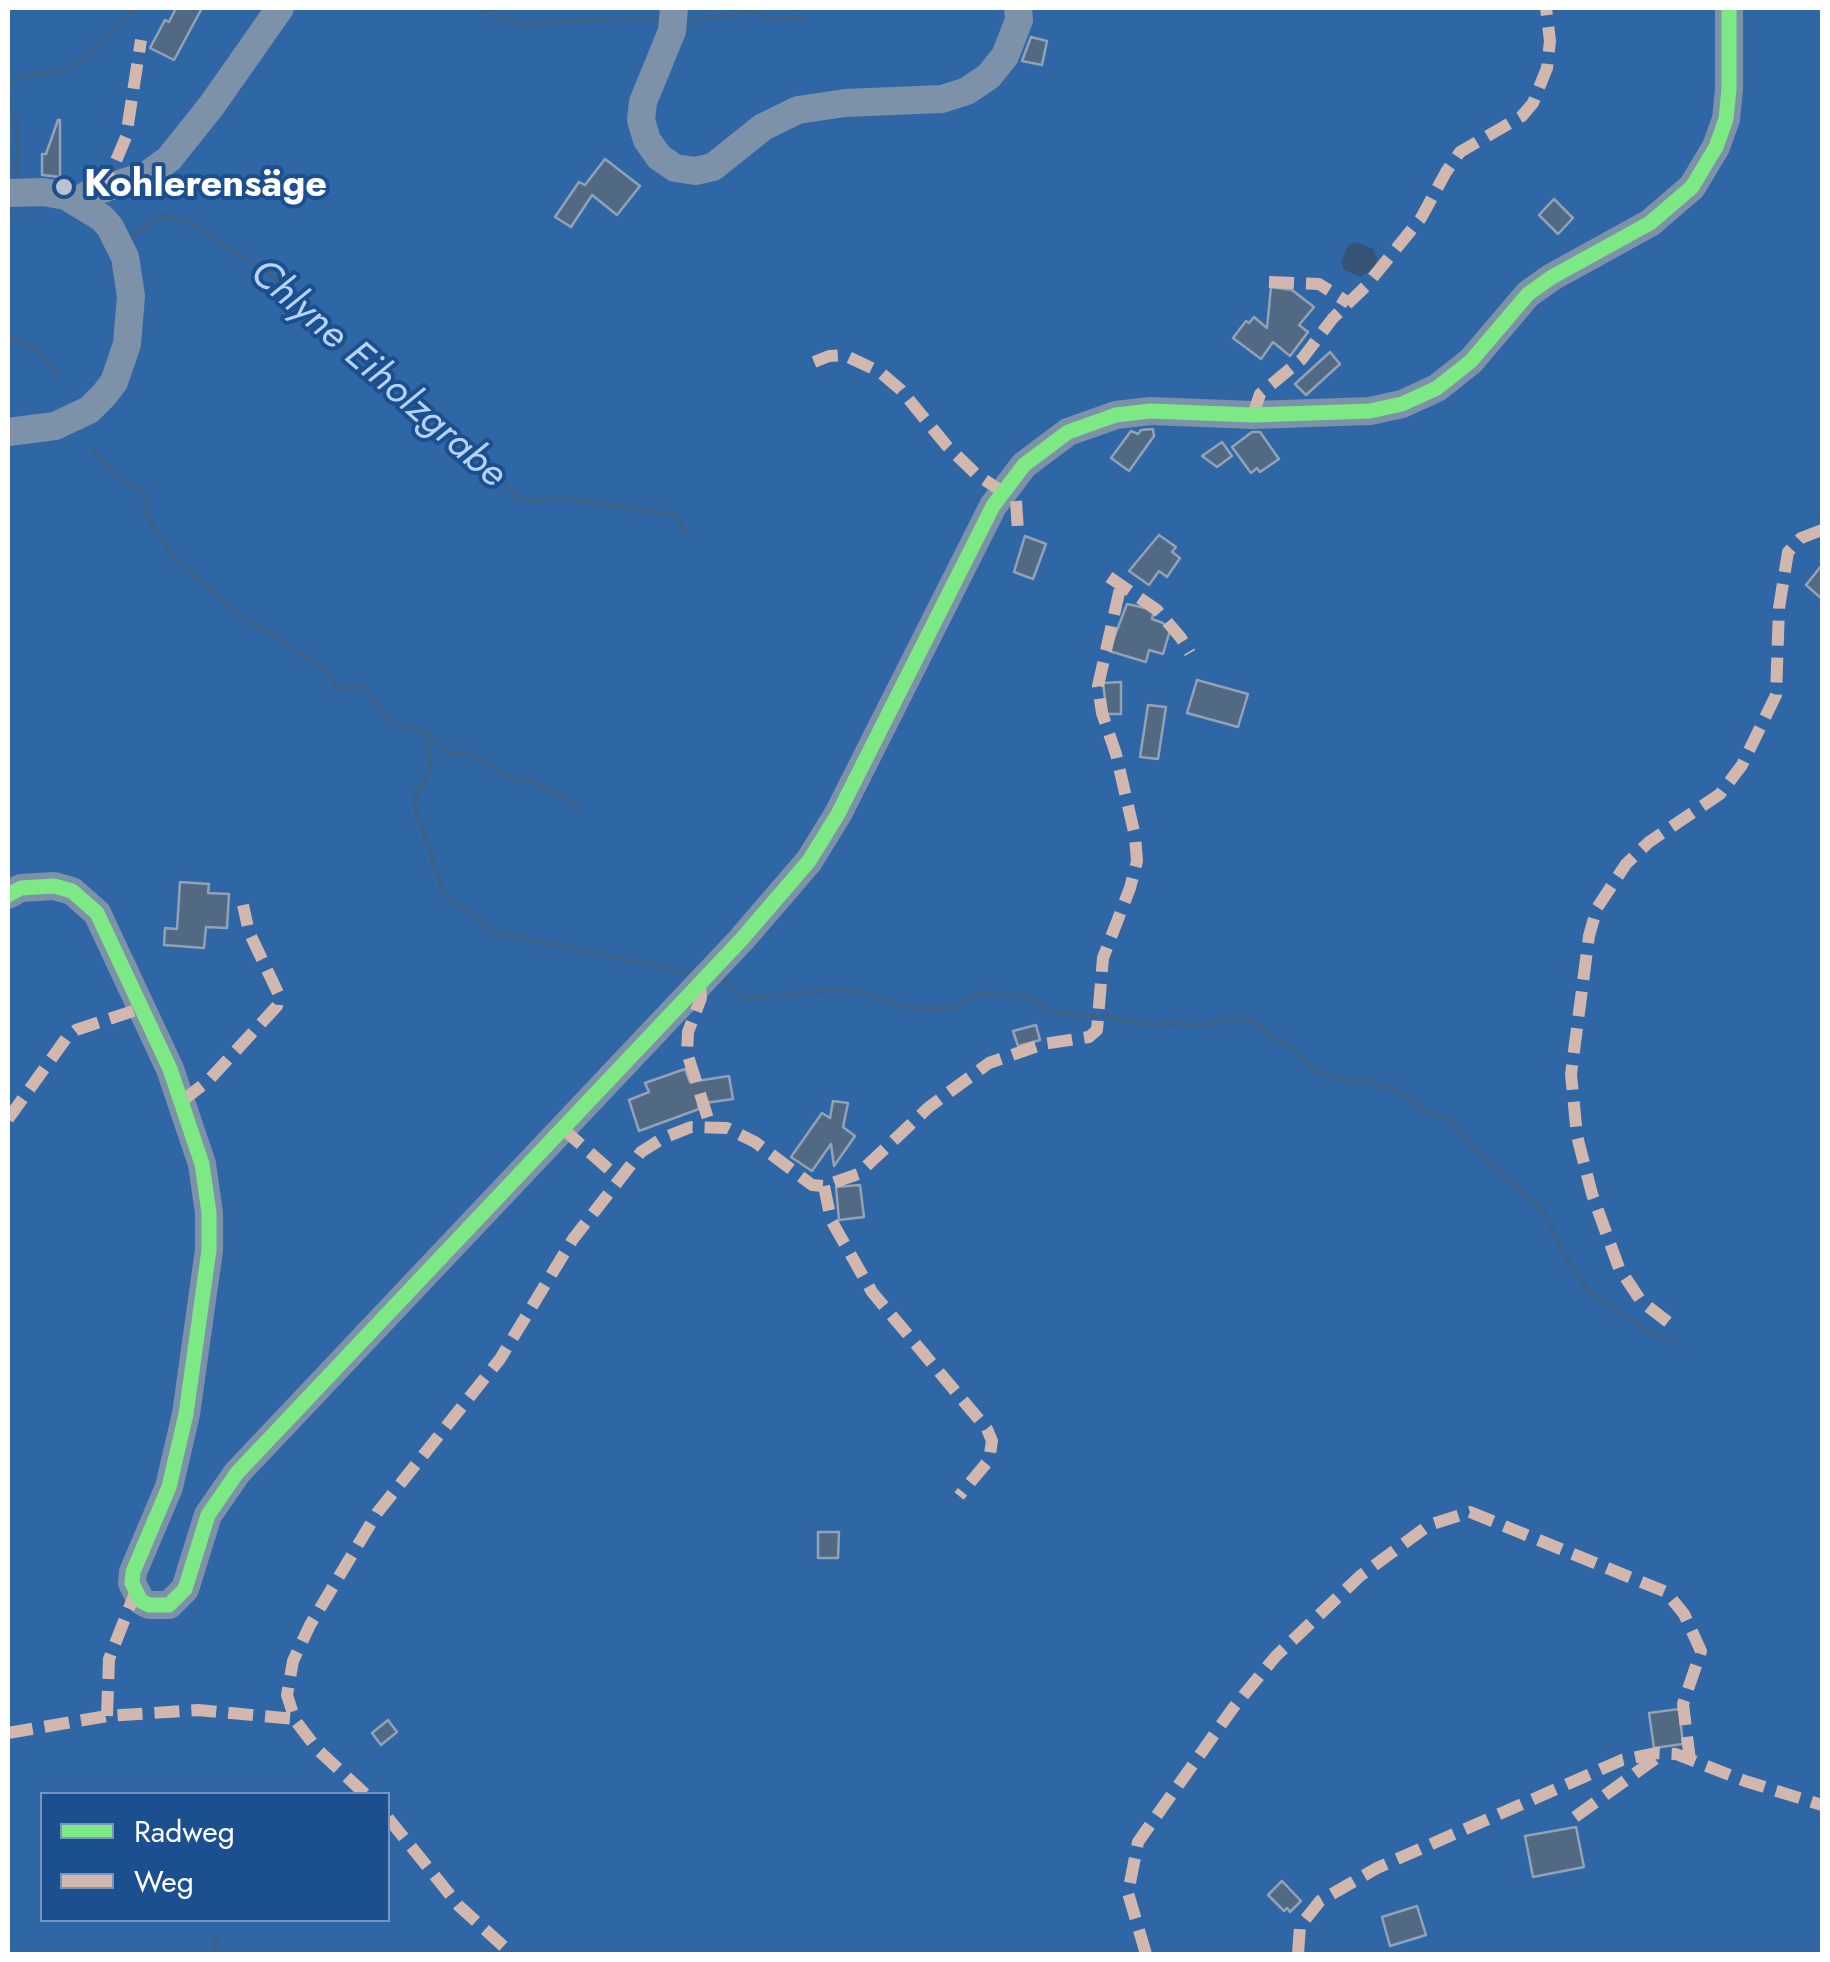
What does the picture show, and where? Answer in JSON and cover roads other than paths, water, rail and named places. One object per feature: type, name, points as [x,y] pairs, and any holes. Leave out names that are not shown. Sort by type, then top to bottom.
[{"type":"street","points":[[78,201],[90,193],[146,175],[169,159],[280,8]]},
{"type":"street","points":[[674,8],[672,32],[643,102],[641,120],[646,140],[659,157],[675,168],[696,171],[713,167],[764,127],[798,110],[845,103],[942,99],[967,91],[989,76],[1005,56],[1019,20],[1018,8]]},
{"type":"street","points":[[8,894],[21,888],[54,886],[72,890],[97,913],[170,1070],[202,1164],[209,1212],[209,1250],[186,1414],[169,1487],[133,1572],[132,1583],[148,1606],[169,1605],[184,1589],[208,1515],[237,1473],[703,980],[808,862],[847,797],[994,506],[1024,466],[1068,432],[1116,415],[1150,411],[1271,415],[1370,411],[1402,404],[1437,388],[1471,361],[1528,294],[1650,223],[1692,186],[1716,147],[1726,118],[1729,8]]},
{"type":"street","points":[[8,192],[42,192],[78,201],[110,227],[125,257],[131,296],[129,334],[122,363],[114,382],[89,410],[56,426],[8,432]]},
{"type":"waterway","points":[[8,86],[13,79],[63,71],[82,60],[136,8]]},
{"type":"waterway","points":[[479,8],[528,26],[553,21],[666,19]]},
{"type":"waterway","points":[[688,21],[754,12],[770,19],[803,18]]},
{"type":"waterway","points":[[8,102],[19,146],[15,182]]},
{"type":"waterway","points":[[8,216],[12,203]]},
{"type":"waterway","name":"Chlyne Eiholzgrabe","points":[[128,238],[159,217],[186,220],[289,287],[360,367],[393,382],[456,445],[491,470],[521,501],[569,499],[675,515],[688,535]]},
{"type":"waterway","points":[[8,336],[36,349],[57,374]]},
{"type":"waterway","points":[[93,449],[115,475],[148,496],[147,516],[172,555],[242,618],[325,670],[340,690],[362,685],[392,724],[424,731],[430,767],[414,804],[444,894],[482,921],[489,931],[688,973]]},
{"type":"waterway","points":[[424,731],[448,754],[472,755],[510,778],[532,781],[579,806]]},
{"type":"waterway","points":[[721,976],[742,998],[852,990],[909,1008],[951,1009],[975,994],[1019,996],[1050,1011],[1094,1017]]},
{"type":"waterway","points":[[1104,1016],[1154,1026],[1167,1022],[1202,1026],[1225,1018],[1253,1021],[1290,1046],[1315,1071],[1355,1083],[1369,1080],[1377,1087],[1393,1087],[1397,1093],[1412,1098],[1418,1109],[1452,1121],[1473,1148],[1543,1210],[1564,1255],[1589,1291],[1644,1329],[1680,1345]]},
{"type":"waterway","points":[[213,1954],[216,1938]]},
{"type":"place","name":"Kohlerensäge","points":[[64,187]]}]
